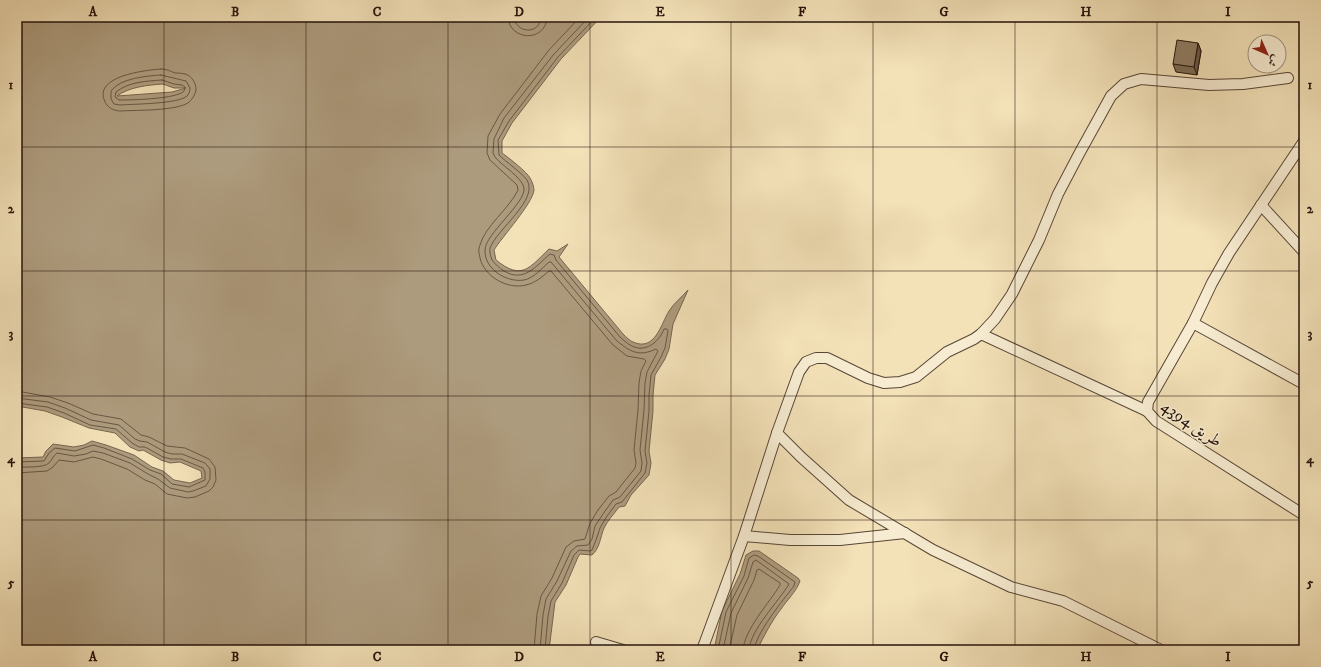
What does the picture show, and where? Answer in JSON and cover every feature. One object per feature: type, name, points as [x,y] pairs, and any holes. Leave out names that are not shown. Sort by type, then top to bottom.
[{"type":"street","points":[[702,650],[744,536],[799,372],[806,362],[816,358],[828,358],[868,378],[884,383],[900,382],[916,377],[947,352],[981,334],[994,319],[1019,280],[1039,240],[1058,194],[1079,154],[1109,99],[1117,89],[1124,84],[1141,79],[1209,86],[1243,84],[1288,78]]},
{"type":"street","name":"طريق 4394","points":[[1304,141],[1229,253],[1212,283],[1193,323],[1148,402],[1147,411],[1156,421],[1304,515]]},
{"type":"street","points":[[1261,205],[1304,252]]},
{"type":"street","points":[[1193,323],[1304,384]]},
{"type":"street","points":[[981,334],[1147,411]]},
{"type":"street","points":[[778,433],[801,457],[849,500],[933,550],[1011,587],[1063,601],[1161,650]]},
{"type":"street","points":[[744,536],[790,540],[840,540],[905,533]]},
{"type":"street","points":[[596,642],[623,650]]},
{"type":"water","points":[[17,17],[521,17],[530,21],[533,17],[601,17],[561,59],[512,123],[502,141],[502,153],[528,175],[534,190],[523,211],[494,250],[496,260],[512,270],[525,270],[536,262],[549,249],[557,251],[568,244],[559,257],[623,334],[628,339],[641,344],[652,340],[660,329],[671,308],[688,290],[673,324],[669,349],[665,359],[655,375],[649,451],[651,463],[649,475],[631,495],[625,506],[619,507],[609,520],[604,528],[595,552],[592,555],[580,554],[578,557],[566,585],[555,602],[549,650],[17,650],[17,458],[43,457],[46,451],[53,444],[74,447],[84,445],[92,441],[134,455],[152,467],[163,471],[174,480],[190,483],[202,478],[201,471],[180,462],[170,463],[161,460],[143,450],[139,451],[130,447],[115,433],[89,428],[45,411],[17,406]],"holes":[[[163,84],[174,88],[186,88],[172,92],[117,96],[127,90],[145,86]]]},
{"type":"water","points":[[753,551],[759,551],[798,578],[800,581],[794,592],[774,619],[757,650],[714,650],[722,611],[740,574],[746,555]]},
{"type":"building","points":[[1177,40],[1198,43],[1194,67],[1173,64]]}]
